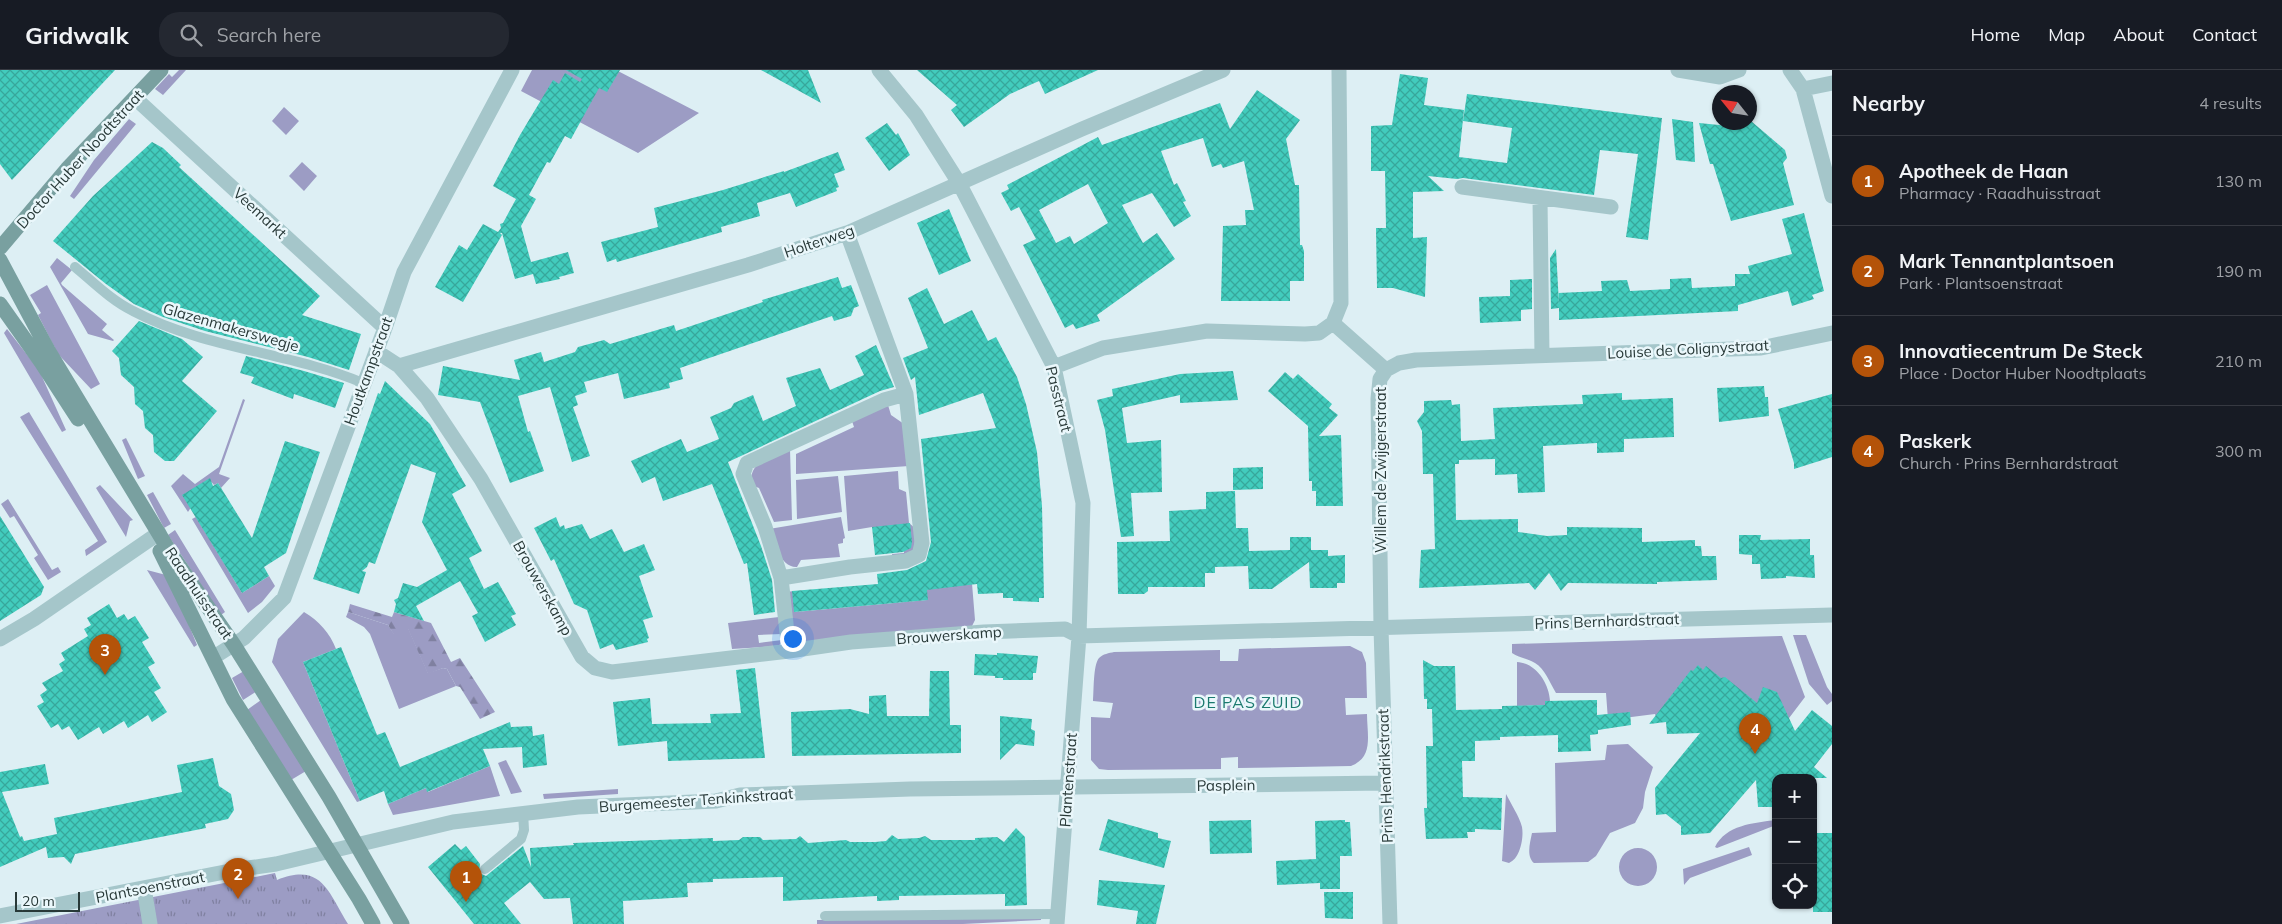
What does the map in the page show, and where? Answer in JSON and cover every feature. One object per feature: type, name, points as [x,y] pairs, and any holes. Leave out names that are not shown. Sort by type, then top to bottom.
[{"type":"main road","name":"Doctor Huber Noodtstraat","points":[[0,248],[67,169],[161,70]]},
{"type":"main road","name":"Raadhuisstraat","points":[[0,260],[48,350],[156,535],[233,699],[321,853],[360,898],[373,924]]},
{"type":"main road","name":"Raadhuisstraat","points":[[0,304],[41,362],[156,535],[239,642],[402,924]]},
{"type":"street","name":"Houtkampstraat","points":[[214,657],[239,642],[284,598],[292,583],[404,272],[512,70]]},
{"type":"street","name":"Passtraat","points":[[879,70],[916,115],[959,183],[1054,367],[1083,503],[1078,636]]},
{"type":"street","name":"Holterweg","points":[[399,366],[739,268],[847,233],[1223,70]]},
{"type":"street","points":[[1054,367],[1103,348],[1207,331],[1305,334],[1319,333],[1333,323],[1341,304],[1339,70]]},
{"type":"street","points":[[1678,70],[1720,76],[1739,70]]},
{"type":"street","points":[[1790,70],[1803,89],[1832,196]]},
{"type":"street","points":[[1803,89],[1832,83]]},
{"type":"street","name":"Veemarkt","points":[[135,98],[385,328]]},
{"type":"street","points":[[1462,187],[1540,199],[1611,207]]},
{"type":"street","points":[[1540,199],[1542,356]]},
{"type":"street","points":[[781,578],[850,567],[906,561],[919,555],[922,543],[906,394],[847,233]]},
{"type":"street","name":"Willem de Zwijgerstraat","points":[[1333,323],[1386,370],[1380,379],[1378,399],[1382,628]]},
{"type":"street","name":"Louise de Colignystraat","points":[[1386,370],[1399,363],[1416,360],[1761,348],[1832,333]]},
{"type":"street","name":"Brouwerskamp","points":[[376,351],[399,366],[427,398],[481,479],[582,658],[595,668],[612,672],[789,652],[851,642],[984,632],[1065,629],[1078,636]]},
{"type":"street","points":[[789,652],[781,578],[765,527],[743,474],[747,463],[884,400],[906,394]]},
{"type":"street","points":[[0,638],[34,619],[156,535]]},
{"type":"street","name":"Prins Bernhardstraat","points":[[1382,628],[1832,614]]},
{"type":"street","points":[[1078,636],[1382,628]]},
{"type":"street","name":"Prins Hendrikstraat","points":[[1382,628],[1390,924]]},
{"type":"street","name":"Plantenstraat","points":[[1057,919],[1078,636]]},
{"type":"street","name":"Pasplein","points":[[1067,787],[1385,783]]},
{"type":"street","name":"Burgemeester Tenkinkstraat","points":[[321,853],[453,822],[523,812],[578,807],[716,801],[740,795],[910,789],[1067,787]]},
{"type":"street","name":"Plantsoenstraat","points":[[0,916],[276,864],[321,853]]},
{"type":"street","points":[[144,888],[150,924]]},
{"type":"lane","name":"Glazenmakerswegje","points":[[75,267],[132,311],[176,330],[290,361],[322,367],[363,383]]},
{"type":"lane","points":[[485,869],[521,839],[524,830],[523,812]]},
{"type":"lane","points":[[825,916],[1057,919]]},
{"type":"green space","points":[[179,70],[186,70],[163,95],[155,89],[169,74],[172,77]]},
{"type":"green space","points":[[532,70],[616,70],[699,113],[638,153],[521,91]]},
{"type":"green space","points":[[284,107],[299,121],[286,135],[272,121]]},
{"type":"green space","points":[[129,119],[136,124],[74,199],[70,196],[94,160]]},
{"type":"green space","points":[[302,162],[317,176],[304,191],[289,176]]},
{"type":"green space","points":[[57,258],[72,270],[61,283],[62,285],[107,324],[102,330],[113,341],[88,334],[50,267]]},
{"type":"green space","points":[[47,285],[100,384],[91,389],[58,354],[38,315],[41,313],[30,295]]},
{"type":"green space","points":[[7,329],[39,370],[66,430],[62,432],[4,333]]},
{"type":"green space","points":[[243,399],[245,400],[219,474],[230,478],[221,488],[218,483],[214,485],[209,479],[188,512],[171,486],[183,474],[195,484],[219,467]]},
{"type":"green space","points":[[888,405],[891,415],[904,424],[909,466],[796,474],[796,454],[854,427],[852,421]]},
{"type":"green space","points":[[29,412],[107,542],[86,556],[85,550],[98,541],[20,417]]},
{"type":"green space","points":[[126,438],[145,476],[138,479],[122,440]]},
{"type":"green space","points":[[790,449],[792,520],[774,522],[759,488],[751,485],[751,477],[753,470],[762,461]]},
{"type":"green space","points":[[898,471],[899,489],[906,492],[909,523],[916,529],[914,551],[893,558],[892,554],[904,553],[902,527],[872,527],[848,531],[844,476]]},
{"type":"green space","points":[[838,476],[842,512],[797,519],[796,480]]},
{"type":"green space","points":[[100,485],[133,520],[130,521],[126,537],[96,488]]},
{"type":"green space","points":[[153,492],[171,524],[164,528],[147,495]]},
{"type":"green space","points":[[8,499],[52,570],[58,567],[61,572],[48,580],[34,558],[38,555],[14,516],[10,518],[1,504]]},
{"type":"green space","points":[[196,517],[242,593],[269,576],[275,586],[262,602],[248,613],[192,519]]},
{"type":"green space","points":[[841,517],[845,538],[843,543],[838,544],[840,557],[801,560],[797,567],[791,566],[782,559],[769,529]]},
{"type":"green space","points":[[175,530],[225,612],[221,615],[168,535]]},
{"type":"green space","points":[[970,559],[975,620],[972,626],[797,644],[794,642],[788,592],[793,591],[795,612],[927,600],[927,590]]},
{"type":"green space","points":[[147,570],[166,575],[197,645],[194,647]]},
{"type":"green space","points":[[350,604],[392,617],[394,612],[431,623],[451,662],[460,658],[495,712],[480,719],[460,687],[456,686],[447,669],[443,668],[428,674],[408,629],[394,635],[388,625],[348,612]]},
{"type":"green space","points":[[304,612],[323,628],[331,638],[336,649],[303,662],[360,801],[357,802],[272,662],[278,639]]},
{"type":"green space","points":[[348,612],[388,625],[394,634],[408,628],[428,673],[443,668],[447,669],[456,686],[399,709],[370,634],[364,627],[346,617]]},
{"type":"green space","points":[[779,617],[781,634],[758,635],[759,643],[782,640],[779,646],[732,649],[728,623]]},
{"type":"green space","points":[[1793,635],[1806,635],[1827,687],[1832,694],[1832,701],[1827,705],[1809,684]]},
{"type":"green space","points":[[1782,636],[1805,697],[1783,726],[1656,717],[1655,714],[1608,720],[1606,693],[1556,693],[1539,666],[1512,653],[1512,644]]},
{"type":"green space","points":[[1350,646],[1362,652],[1366,663],[1367,698],[1345,698],[1346,715],[1367,714],[1368,737],[1368,744],[1363,757],[1351,766],[1238,768],[1238,757],[1221,758],[1221,769],[1108,770],[1099,769],[1091,760],[1091,717],[1110,718],[1113,703],[1093,701],[1097,661],[1104,655],[1114,652],[1220,650],[1220,661],[1238,661],[1239,649]]},
{"type":"green space","points":[[1517,662],[1524,663],[1536,670],[1544,681],[1550,701],[1545,705],[1517,706]]},
{"type":"green space","points":[[244,671],[257,691],[243,700],[232,678]]},
{"type":"green space","points":[[261,700],[306,771],[291,780],[247,710]]},
{"type":"green space","points":[[1628,744],[1653,767],[1645,792],[1643,808],[1635,823],[1610,833],[1596,856],[1588,862],[1534,863],[1529,853],[1532,833],[1556,832],[1555,763],[1605,760],[1607,745]]},
{"type":"green space","points":[[506,760],[522,792],[511,794],[498,763]]},
{"type":"green space","points":[[490,766],[500,796],[393,815],[388,804],[426,788],[428,792]]},
{"type":"green space","points":[[618,789],[618,794],[544,799],[543,794]]},
{"type":"green space","points":[[1506,794],[1522,827],[1522,842],[1516,857],[1509,863],[1502,861]]},
{"type":"green space","points":[[1772,821],[1772,827],[1717,848],[1715,847],[1726,834],[1749,824]]},
{"type":"green space","points":[[1749,847],[1752,855],[1690,878],[1684,885],[1683,869]]},
{"type":"green space","points":[[1638,848],[1651,854],[1657,867],[1651,880],[1638,886],[1625,880],[1619,867],[1625,854]]},
{"type":"green space","points":[[275,873],[277,880],[292,875],[304,875],[322,883],[329,891],[348,924],[16,924]]},
{"type":"green space","points":[[1041,918],[1041,920],[963,924],[817,924],[817,920]]},
{"type":"building","points":[[0,70],[115,70],[12,180],[0,164]]},
{"type":"building","points":[[566,70],[620,70],[607,92],[599,88],[571,139],[565,136],[550,163],[547,162],[529,195],[536,199],[521,226],[531,262],[568,252],[574,273],[559,277],[560,279],[536,284],[533,274],[515,279],[502,233],[500,233],[502,235],[463,302],[435,287],[459,245],[467,250],[483,224],[498,232],[501,228],[500,224],[503,223],[516,199],[493,186],[520,135],[553,80],[559,84],[565,73],[580,82],[582,79]]},
{"type":"building","points":[[761,70],[808,70],[821,103]]},
{"type":"building","points":[[917,70],[1098,70],[1045,94],[1039,81],[1010,94],[964,127],[951,110],[957,105]]},
{"type":"building","points":[[1400,74],[1428,78],[1424,105],[1464,110],[1459,157],[1507,163],[1512,128],[1463,121],[1467,94],[1662,118],[1648,240],[1626,237],[1638,154],[1600,150],[1594,195],[1463,178],[1428,176],[1444,191],[1413,192],[1413,238],[1427,237],[1425,297],[1393,288],[1377,288],[1376,228],[1386,228],[1385,171],[1371,171],[1371,126],[1392,125]]},
{"type":"building","points":[[1257,90],[1300,120],[1286,139],[1295,185],[1299,185],[1300,245],[1302,245],[1304,251],[1304,281],[1290,281],[1290,301],[1221,301],[1223,226],[1246,225],[1245,210],[1254,210],[1244,161],[1223,168],[1221,164],[1212,167],[1203,138],[1161,151],[1174,185],[1177,183],[1186,201],[1183,202],[1191,216],[1174,227],[1152,193],[1122,205],[1143,243],[1157,233],[1175,259],[1097,315],[1100,321],[1076,329],[1073,324],[1065,328],[1023,245],[1036,239],[1019,207],[1011,211],[1001,193],[1009,189],[1007,185],[1098,137],[1102,145],[1220,103],[1230,129]],"holes":[[[1088,184],[1108,223],[1074,244],[1070,236],[1056,243],[1039,210]]]},
{"type":"building","points":[[1672,119],[1693,122],[1695,162],[1676,160]]},
{"type":"building","points":[[887,123],[896,135],[898,133],[910,155],[889,171],[865,138]]},
{"type":"building","points":[[1699,123],[1712,124],[1712,130],[1757,130],[1757,126],[1785,150],[1787,158],[1783,163],[1794,205],[1731,221],[1713,164],[1710,164]]},
{"type":"building","points":[[152,142],[163,148],[181,165],[179,167],[320,296],[302,315],[361,334],[349,370],[308,357],[205,331],[163,317],[134,304],[53,241],[93,196]]},
{"type":"building","points":[[838,152],[845,170],[834,174],[839,187],[836,188],[837,191],[796,207],[790,193],[757,203],[760,216],[721,227],[722,232],[617,262],[616,259],[607,262],[601,242],[658,227],[654,208],[784,172]]},
{"type":"building","points":[[949,209],[971,261],[939,275],[917,223]]},
{"type":"building","points":[[1804,213],[1824,291],[1812,295],[1814,299],[1792,306],[1788,291],[1738,305],[1738,311],[1559,320],[1559,308],[1551,309],[1550,258],[1556,249],[1558,293],[1602,291],[1601,281],[1627,280],[1630,291],[1670,289],[1670,279],[1691,278],[1692,288],[1735,286],[1735,274],[1750,274],[1748,266],[1792,254],[1782,219]]},
{"type":"building","points":[[838,277],[842,288],[851,285],[859,306],[854,308],[851,316],[834,321],[832,316],[680,368],[683,379],[669,383],[670,388],[624,399],[618,373],[584,382],[587,392],[575,396],[578,405],[573,407],[590,456],[572,462],[550,387],[518,396],[528,432],[530,431],[544,471],[510,483],[480,402],[438,395],[443,366],[520,380],[514,360],[541,352],[544,362],[575,352],[578,347],[604,340],[610,344],[674,325],[676,331],[763,302],[762,300]]},
{"type":"building","points":[[1532,279],[1532,309],[1521,310],[1521,321],[1480,323],[1479,297],[1510,296],[1510,280]]},
{"type":"building","points":[[927,288],[944,324],[972,310],[988,341],[996,337],[1017,377],[1026,404],[1037,452],[1042,506],[1044,598],[1039,598],[1039,602],[1013,601],[1013,598],[1003,598],[1003,593],[978,594],[977,584],[927,590],[928,600],[794,612],[792,591],[878,584],[877,574],[907,570],[926,561],[931,542],[921,439],[996,428],[983,393],[919,415],[915,377],[911,380],[903,358],[928,348],[908,298]]},
{"type":"building","points":[[139,321],[182,339],[203,357],[182,381],[217,411],[174,461],[165,461],[154,452],[153,435],[145,428],[143,411],[135,404],[134,387],[121,375],[119,358],[112,351]]},
{"type":"building","points":[[876,345],[894,387],[880,391],[728,462],[761,546],[772,580],[775,612],[754,615],[747,563],[744,564],[712,484],[663,501],[655,477],[642,483],[631,461],[681,439],[687,452],[719,439],[710,417],[731,408],[734,403],[753,395],[763,421],[796,406],[786,378],[820,368],[830,390],[864,375],[855,356]]},
{"type":"building","points":[[246,356],[344,383],[335,408],[294,394],[293,399],[251,383],[254,377],[240,373]]},
{"type":"building","points":[[1233,371],[1238,400],[1180,403],[1180,395],[1122,408],[1127,443],[1161,440],[1162,492],[1131,493],[1134,536],[1121,537],[1105,430],[1097,400],[1113,396],[1112,389],[1180,374]]},
{"type":"building","points":[[1285,372],[1293,379],[1298,374],[1332,404],[1329,408],[1338,415],[1319,436],[1341,435],[1343,506],[1316,506],[1316,491],[1312,491],[1312,481],[1309,481],[1308,426],[1268,391]]},
{"type":"building","points":[[385,381],[430,424],[466,486],[452,494],[482,551],[469,558],[484,589],[498,582],[516,614],[511,616],[516,625],[485,642],[472,616],[478,613],[460,581],[416,606],[424,621],[394,612],[396,604],[394,600],[398,598],[403,583],[417,587],[447,570],[422,522],[436,473],[411,464],[375,564],[369,562],[362,571],[366,572],[359,594],[313,579],[378,393],[380,394]]},
{"type":"building","points":[[1764,386],[1765,397],[1768,397],[1769,416],[1719,422],[1717,388]]},
{"type":"building","points":[[1622,393],[1622,400],[1673,398],[1674,437],[1624,439],[1624,452],[1597,453],[1597,443],[1543,446],[1545,492],[1518,493],[1517,474],[1495,475],[1495,459],[1459,460],[1459,464],[1455,464],[1456,520],[1518,519],[1518,532],[1547,536],[1567,535],[1567,527],[1642,528],[1642,542],[1695,540],[1695,546],[1701,546],[1702,556],[1716,556],[1717,580],[1657,582],[1657,584],[1568,583],[1561,591],[1549,573],[1535,590],[1529,583],[1419,588],[1421,550],[1435,549],[1433,474],[1423,474],[1422,431],[1417,421],[1424,412],[1424,401],[1451,400],[1452,405],[1460,404],[1461,441],[1495,439],[1493,408],[1583,404],[1582,395]]},
{"type":"building","points":[[1832,394],[1832,457],[1794,469],[1794,463],[1778,409]]},
{"type":"building","points":[[285,441],[320,452],[286,553],[264,567],[269,576],[242,593],[182,495],[210,478],[213,486],[218,483],[252,538]]},
{"type":"building","points":[[1263,467],[1263,489],[1233,490],[1233,468]]},
{"type":"building","points":[[1235,491],[1236,528],[1248,528],[1249,551],[1290,550],[1290,537],[1311,537],[1311,550],[1328,550],[1328,556],[1345,555],[1345,583],[1337,583],[1337,588],[1310,588],[1309,562],[1272,589],[1249,589],[1248,566],[1215,567],[1215,573],[1205,573],[1205,587],[1148,587],[1148,591],[1144,594],[1118,594],[1117,542],[1170,541],[1169,511],[1206,509],[1206,492]]},
{"type":"building","points":[[0,516],[44,587],[41,595],[0,621]]},
{"type":"building","points":[[556,517],[560,527],[564,525],[565,529],[582,524],[590,539],[612,529],[624,552],[644,544],[655,570],[639,576],[653,617],[643,620],[649,638],[647,639],[648,642],[616,650],[613,644],[600,649],[587,610],[574,604],[554,559],[551,561],[534,528]]},
{"type":"building","points":[[910,523],[911,548],[903,552],[875,555],[872,527]]},
{"type":"building","points":[[1739,535],[1761,535],[1760,540],[1810,539],[1810,555],[1814,555],[1815,578],[1786,576],[1786,578],[1761,579],[1760,564],[1752,564],[1752,555],[1739,554]]},
{"type":"building","points":[[109,604],[117,618],[124,614],[128,620],[135,616],[149,638],[142,642],[155,663],[148,667],[161,688],[154,692],[167,712],[152,722],[148,715],[128,728],[124,721],[103,734],[99,727],[78,740],[69,726],[62,730],[58,724],[51,728],[37,706],[44,702],[40,695],[47,690],[42,683],[63,671],[59,664],[65,660],[61,653],[88,636],[84,629],[91,625],[87,618]]},
{"type":"building","points":[[341,647],[377,735],[385,732],[400,767],[510,722],[511,727],[532,726],[533,736],[544,734],[547,765],[523,768],[522,747],[483,749],[490,766],[427,792],[426,788],[388,804],[384,791],[360,801],[303,662]]},
{"type":"building","points":[[997,653],[1038,656],[1036,673],[1033,673],[1033,680],[1003,680],[1003,678],[995,678],[995,676],[974,675],[975,654],[997,655]]},
{"type":"building","points":[[1423,660],[1434,666],[1455,666],[1456,710],[1502,709],[1502,706],[1545,705],[1545,701],[1597,700],[1597,715],[1630,712],[1631,725],[1598,730],[1598,734],[1590,735],[1591,751],[1558,752],[1558,735],[1500,737],[1500,740],[1475,741],[1475,761],[1462,761],[1463,797],[1502,798],[1501,830],[1475,829],[1475,832],[1467,832],[1468,838],[1426,839],[1424,808],[1427,808],[1426,746],[1433,746],[1432,709],[1427,709],[1427,699],[1424,699]]},
{"type":"building","points":[[1698,665],[1703,670],[1706,666],[1721,678],[1725,677],[1757,703],[1763,687],[1777,692],[1795,731],[1812,710],[1832,726],[1832,744],[1814,767],[1827,778],[1817,778],[1817,774],[1772,774],[1772,807],[1758,807],[1756,780],[1710,833],[1681,835],[1681,826],[1666,814],[1656,815],[1655,788],[1700,733],[1667,734],[1666,722],[1649,724],[1691,670],[1693,671]]},
{"type":"building","points":[[755,668],[765,758],[668,761],[667,741],[618,746],[613,702],[650,698],[652,724],[711,723],[710,714],[741,713],[736,670]]},
{"type":"building","points":[[930,671],[949,671],[950,725],[961,725],[961,753],[792,756],[791,712],[850,709],[869,714],[869,696],[886,695],[887,716],[929,716]]},
{"type":"building","points":[[1000,716],[1032,719],[1031,729],[1035,731],[1034,746],[1016,744],[1000,760]]},
{"type":"building","points":[[213,758],[219,786],[231,794],[234,810],[228,819],[205,824],[206,828],[75,854],[71,864],[64,857],[48,858],[46,847],[0,867],[0,772],[45,764],[49,784],[2,792],[20,837],[22,836],[24,841],[57,834],[54,818],[182,792],[177,765]]},
{"type":"building","points":[[1108,819],[1158,833],[1158,838],[1171,841],[1164,868],[1099,850]]},
{"type":"building","points":[[1251,820],[1252,853],[1210,854],[1209,821]]},
{"type":"building","points":[[1345,820],[1345,822],[1350,822],[1352,856],[1340,856],[1340,889],[1320,889],[1320,883],[1277,885],[1276,861],[1316,859],[1315,821]]},
{"type":"building","points":[[1016,828],[1025,837],[1027,905],[1005,906],[1005,894],[899,896],[899,900],[877,901],[877,896],[783,901],[783,877],[713,879],[713,882],[687,883],[688,897],[623,901],[624,924],[573,924],[570,898],[544,899],[530,882],[504,903],[521,924],[474,924],[428,867],[455,844],[461,850],[466,846],[480,864],[479,873],[486,876],[523,846],[531,867],[530,848],[574,845],[573,843],[713,838],[713,841],[739,840],[743,837],[760,837],[763,840],[796,839],[800,836],[808,843],[846,840],[850,842],[875,842],[886,841],[892,835],[898,839],[925,836],[931,840],[975,840],[975,838],[997,837],[1004,842]]},
{"type":"building","points":[[1817,833],[1832,833],[1832,912],[1813,912],[1813,909],[1817,909]]},
{"type":"building","points":[[1099,880],[1165,885],[1156,924],[1136,924],[1138,911],[1097,905]]},
{"type":"building","points":[[1324,892],[1353,892],[1353,919],[1325,918]]},
{"type":"place","name":"Innovatiecentrum De Steck","points":[[105,675]]},
{"type":"place","name":"Paskerk","points":[[1755,754]]},
{"type":"place","name":"Mark Tennantplantsoen","points":[[238,899]]},
{"type":"place","name":"Apotheek de Haan","points":[[466,902]]},
{"type":"district","name":"DE PAS ZUID","points":[[1248,702]]}]
